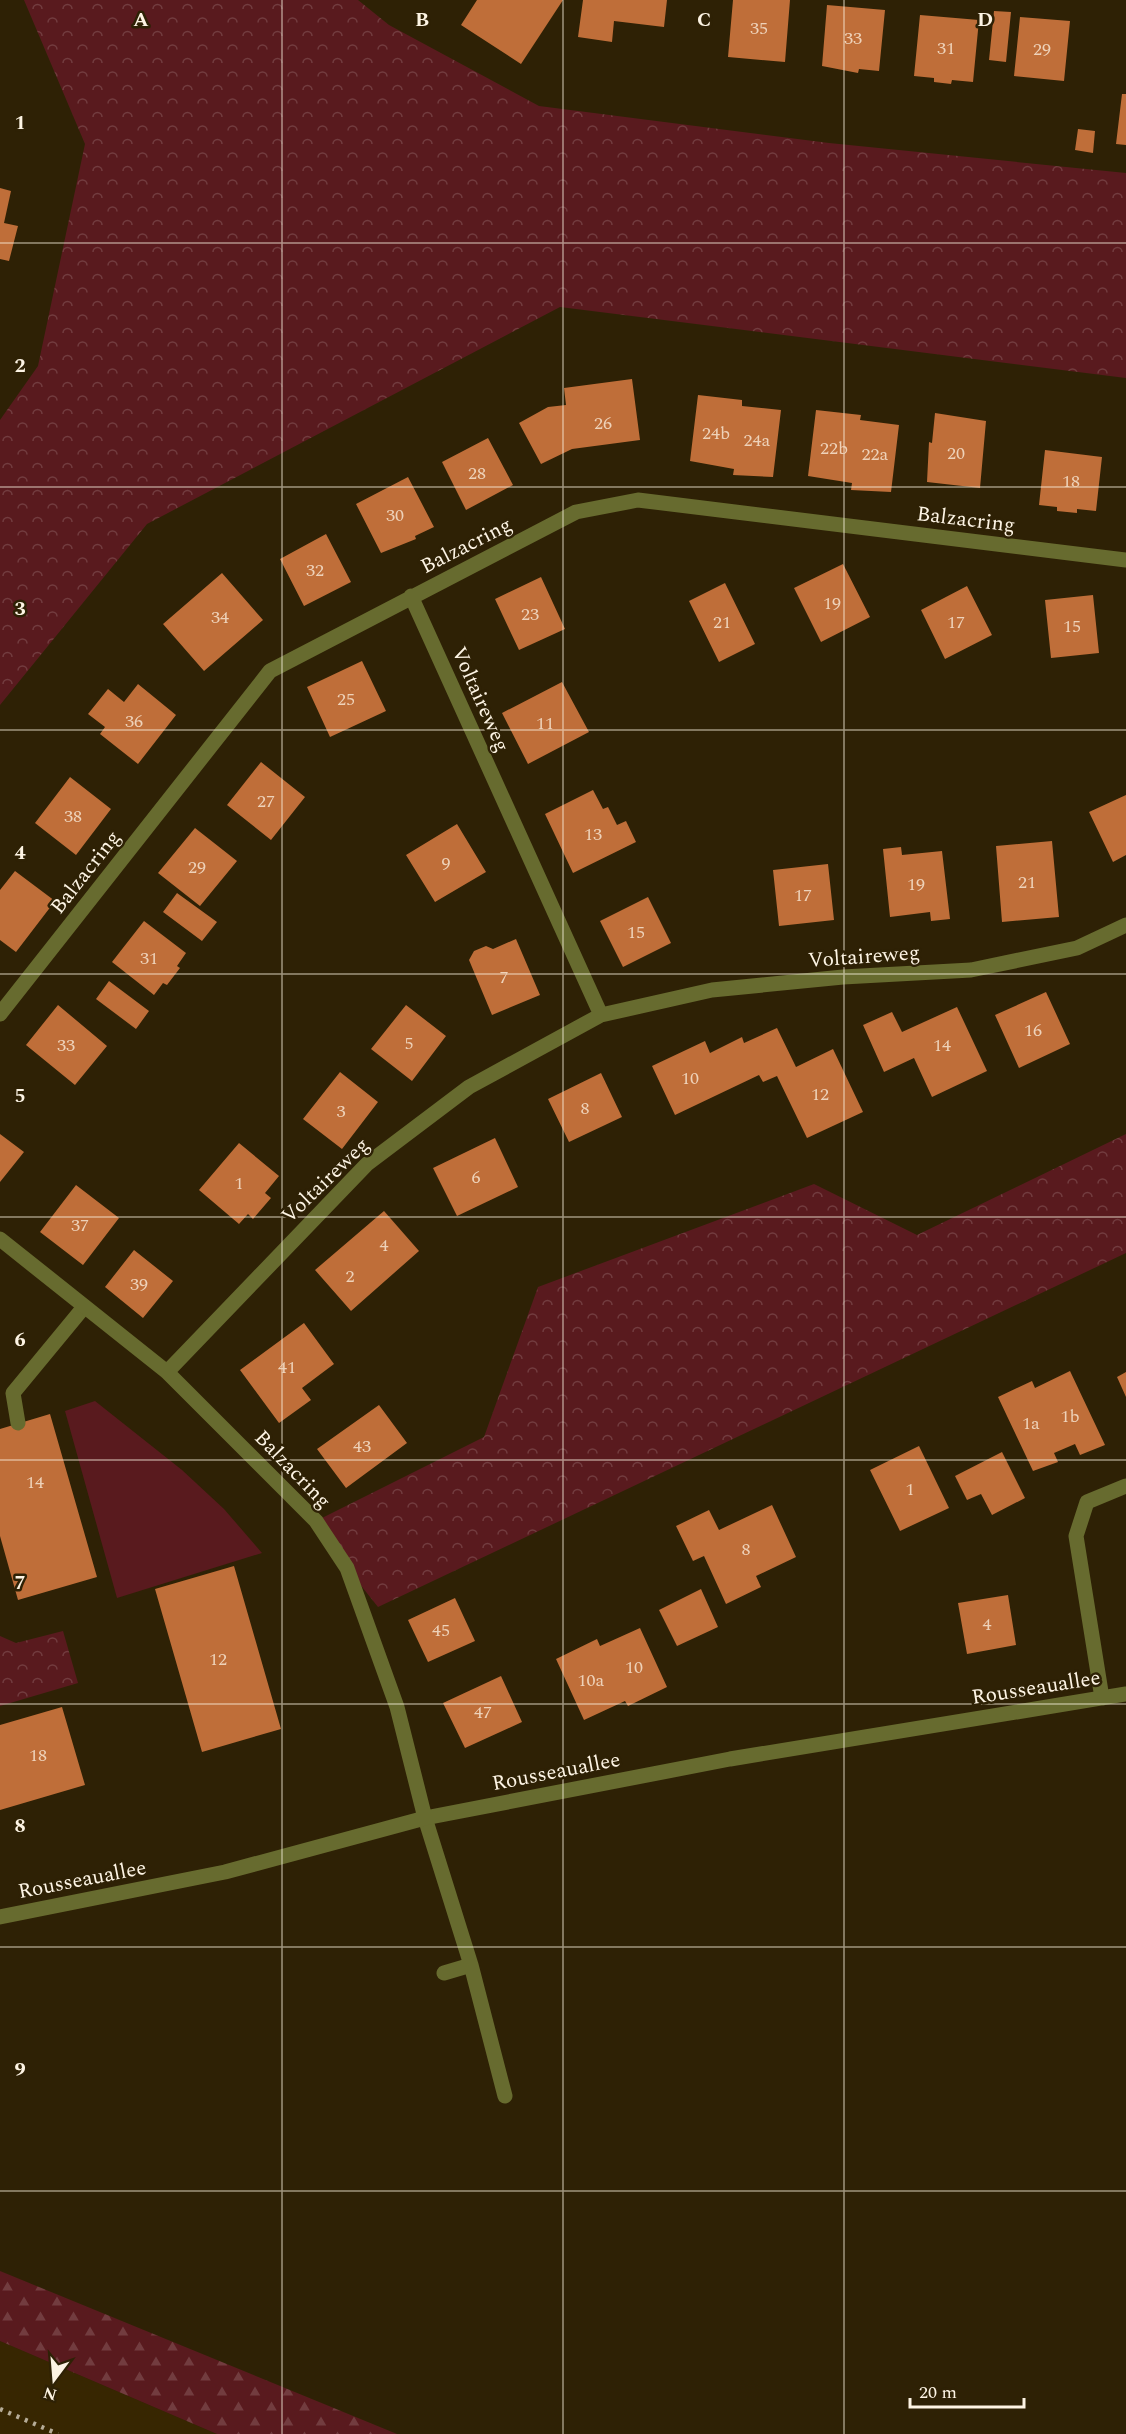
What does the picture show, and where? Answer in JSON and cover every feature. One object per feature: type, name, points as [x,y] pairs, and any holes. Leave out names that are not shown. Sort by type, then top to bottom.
[{"type":"street","name":"Balzacring","points":[[0,1014],[270,671],[576,512],[638,500],[1126,560]]},
{"type":"street","name":"Voltaireweg","points":[[411,596],[601,1015]]},
{"type":"street","name":"Voltaireweg","points":[[167,1372],[367,1164],[469,1087],[601,1015],[712,990],[843,977],[971,970],[1077,948],[1126,925]]},
{"type":"street","name":"Balzacring","points":[[0,1239],[167,1372],[316,1521],[347,1568],[397,1707],[425,1818],[471,1965],[504,2096]]},
{"type":"street","points":[[18,1423],[14,1394],[84,1307]]},
{"type":"street","points":[[1102,1698],[1076,1536],[1087,1502],[1126,1486]]},
{"type":"street","name":"Rousseauallee","points":[[0,1917],[225,1872],[425,1818],[730,1759],[1126,1694]]},
{"type":"street","points":[[444,1973],[471,1965]]},
{"type":"shaded area","points":[[0,2341],[217,2434],[0,2434]]},
{"type":"green space","points":[[24,0],[358,0],[389,25],[539,106],[829,143],[1126,173],[1126,378],[560,307],[147,524],[0,705],[0,420],[38,366],[85,144]]},
{"type":"green space","points":[[1126,1134],[1126,1253],[378,1607],[347,1568],[316,1521],[484,1437],[538,1287],[814,1184],[917,1235]]},
{"type":"green space","points":[[95,1401],[182,1470],[224,1509],[262,1553],[117,1598],[65,1411]]},
{"type":"green space","points":[[63,1631],[78,1683],[0,1706],[0,1636],[16,1643]]},
{"type":"green space","points":[[0,2271],[397,2434],[217,2434],[0,2341]]},
{"type":"building","points":[[477,0],[563,0],[521,64],[461,25]]},
{"type":"building","points":[[583,0],[667,0],[664,27],[614,21],[612,42],[578,37]]},
{"type":"building","points":[[733,0],[790,0],[785,62],[728,57]]},
{"type":"building","points":[[827,5],[885,10],[879,71],[859,69],[858,73],[822,66]]},
{"type":"building","points":[[994,11],[1011,12],[1006,62],[989,60]]},
{"type":"building","points":[[920,15],[979,20],[973,82],[952,80],[951,84],[934,82],[934,78],[914,76]]},
{"type":"building","points":[[1020,17],[1070,21],[1064,81],[1014,76]]},
{"type":"building","points":[[1122,94],[1126,94],[1126,145],[1116,144]]},
{"type":"building","points":[[1078,129],[1095,131],[1093,153],[1075,150]]},
{"type":"building","points":[[0,188],[11,191],[4,223],[18,226],[9,261],[0,259]]},
{"type":"building","points":[[632,379],[640,440],[572,449],[541,464],[519,423],[548,407],[566,405],[564,388]]},
{"type":"building","points":[[698,395],[742,400],[742,406],[781,410],[773,477],[733,475],[734,469],[690,461]]},
{"type":"building","points":[[816,410],[861,415],[860,420],[899,425],[891,492],[851,490],[852,483],[808,476]]},
{"type":"building","points":[[935,413],[986,421],[980,488],[927,482],[929,442],[932,443]]},
{"type":"building","points":[[488,438],[513,485],[466,510],[442,462]]},
{"type":"building","points":[[1045,450],[1102,457],[1096,511],[1077,509],[1077,513],[1057,511],[1057,507],[1039,505]]},
{"type":"building","points":[[408,477],[434,527],[415,536],[416,539],[381,553],[356,504]]},
{"type":"building","points":[[326,534],[351,582],[304,606],[280,559]]},
{"type":"building","points":[[843,564],[870,617],[821,642],[794,588]]},
{"type":"building","points":[[222,573],[263,620],[204,671],[163,624]]},
{"type":"building","points":[[541,577],[565,629],[519,650],[495,599]]},
{"type":"building","points":[[725,583],[755,644],[719,662],[689,601]]},
{"type":"building","points":[[967,586],[992,635],[945,659],[921,610]]},
{"type":"building","points":[[1093,595],[1099,653],[1051,658],[1045,600]]},
{"type":"building","points":[[362,661],[386,711],[330,737],[307,687]]},
{"type":"building","points":[[562,682],[589,732],[528,764],[502,713]]},
{"type":"building","points":[[138,684],[176,715],[138,764],[100,734],[105,727],[88,714],[108,689],[124,702]]},
{"type":"building","points":[[261,762],[305,797],[271,840],[227,805]]},
{"type":"building","points":[[70,777],[111,809],[76,855],[35,823]]},
{"type":"building","points":[[593,790],[603,809],[608,807],[617,825],[626,821],[636,842],[573,873],[545,814]]},
{"type":"building","points":[[1126,795],[1126,855],[1113,862],[1089,812]]},
{"type":"building","points":[[457,824],[486,872],[435,902],[406,855]]},
{"type":"building","points":[[195,828],[237,861],[200,906],[158,873]]},
{"type":"building","points":[[1052,841],[1059,917],[1002,922],[996,846]]},
{"type":"building","points":[[901,847],[902,855],[942,851],[950,919],[931,921],[930,912],[890,917],[883,849]]},
{"type":"building","points":[[828,864],[834,920],[779,926],[773,870]]},
{"type":"building","points":[[15,871],[55,901],[16,952],[0,940],[0,890]]},
{"type":"building","points":[[177,893],[217,922],[202,941],[163,912]]},
{"type":"building","points":[[648,897],[671,943],[623,967],[600,921]]},
{"type":"building","points":[[144,921],[186,953],[177,966],[180,968],[167,985],[163,983],[154,995],[112,962]]},
{"type":"building","points":[[516,939],[540,995],[492,1015],[469,960],[474,951],[486,946],[493,949]]},
{"type":"building","points":[[109,981],[149,1011],[136,1029],[96,999]]},
{"type":"building","points":[[1046,992],[1070,1044],[1019,1068],[995,1015]]},
{"type":"building","points":[[58,1005],[107,1046],[75,1085],[26,1045]]},
{"type":"building","points":[[406,1005],[446,1036],[412,1081],[371,1049]]},
{"type":"building","points":[[957,1007],[987,1071],[932,1097],[914,1058],[884,1072],[863,1025],[892,1012],[902,1032]]},
{"type":"building","points":[[777,1028],[796,1067],[833,1049],[863,1112],[807,1138],[777,1076],[763,1082],[759,1075],[675,1115],[652,1066],[705,1041],[710,1053],[742,1037],[744,1043]]},
{"type":"building","points":[[340,1072],[378,1102],[342,1149],[303,1119]]},
{"type":"building","points":[[601,1073],[622,1117],[569,1142],[548,1099]]},
{"type":"building","points":[[0,1134],[24,1152],[0,1182]]},
{"type":"building","points":[[495,1138],[518,1187],[457,1216],[433,1168]]},
{"type":"building","points":[[239,1143],[279,1176],[265,1193],[271,1198],[253,1219],[248,1214],[239,1224],[199,1190]]},
{"type":"building","points":[[76,1185],[119,1218],[83,1265],[40,1232]]},
{"type":"building","points":[[384,1211],[419,1251],[351,1311],[315,1270]]},
{"type":"building","points":[[134,1250],[173,1281],[143,1318],[105,1287]]},
{"type":"building","points":[[304,1323],[334,1364],[302,1388],[311,1400],[279,1423],[240,1370]]},
{"type":"building","points":[[1070,1371],[1105,1445],[1080,1455],[1075,1444],[1054,1453],[1058,1462],[1033,1471],[998,1397],[1032,1381],[1035,1388]]},
{"type":"building","points":[[1126,1372],[1126,1397],[1117,1377]]},
{"type":"building","points":[[379,1405],[407,1443],[346,1488],[317,1449]]},
{"type":"building","points":[[50,1414],[97,1577],[18,1600],[0,1536],[0,1429]]},
{"type":"building","points":[[919,1446],[949,1508],[900,1531],[870,1470]]},
{"type":"building","points":[[1002,1452],[1025,1498],[992,1515],[981,1494],[967,1500],[955,1476]]},
{"type":"building","points":[[772,1505],[796,1557],[756,1576],[761,1587],[726,1604],[704,1556],[693,1561],[676,1526],[709,1510],[719,1530]]},
{"type":"building","points":[[234,1566],[281,1729],[202,1752],[155,1589]]},
{"type":"building","points":[[701,1589],[718,1627],[677,1646],[659,1610]]},
{"type":"building","points":[[1008,1595],[1016,1645],[967,1654],[958,1603]]},
{"type":"building","points":[[455,1598],[475,1641],[428,1662],[408,1620]]},
{"type":"building","points":[[640,1628],[667,1687],[628,1706],[625,1701],[584,1720],[556,1659],[597,1639],[600,1646]]},
{"type":"building","points":[[501,1676],[522,1722],[465,1748],[443,1703]]},
{"type":"building","points":[[62,1707],[85,1785],[0,1810],[0,1725]]},
{"type":"railway","points":[[0,2409],[58,2434]]}]
